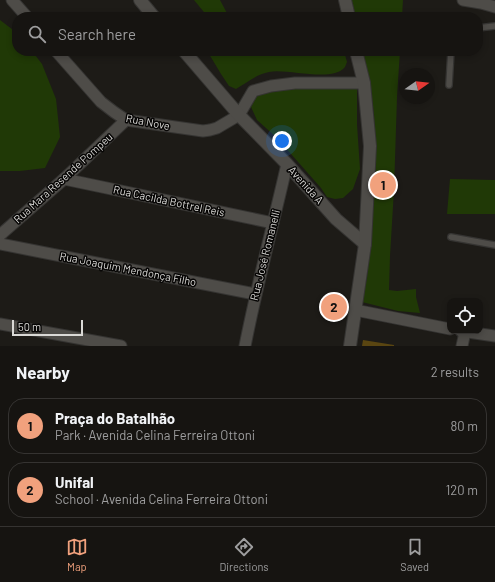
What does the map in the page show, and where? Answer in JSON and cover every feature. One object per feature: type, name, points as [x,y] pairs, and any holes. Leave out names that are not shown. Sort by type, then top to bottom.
[{"type":"street","points":[[12,0],[23,12]]},
{"type":"street","points":[[140,0],[150,12]]},
{"type":"street","points":[[345,0],[348,12]]},
{"type":"street","points":[[463,0],[481,2],[495,7]]},
{"type":"street","name":"Rua Nove","points":[[60,56],[101,102],[126,120],[203,131],[217,128],[240,115]]},
{"type":"street","name":"Avenida A","points":[[188,56],[240,115],[287,164],[336,219],[365,244]]},
{"type":"street","points":[[350,346],[365,244],[370,146],[364,83],[357,56]]},
{"type":"street","points":[[240,115],[253,91],[271,86],[295,83],[364,83]]},
{"type":"street","name":"Rua Mara Resende Pompeu","points":[[0,235],[64,179],[126,120]]},
{"type":"street","name":"Rua José Romanelli","points":[[245,346],[255,294],[287,164]]},
{"type":"street","name":"Rua Cacilda Bottrel Reis","points":[[64,179],[273,223]]},
{"type":"street","name":"Rua Joaquim Mendonça Filho","points":[[0,244],[255,294]]},
{"type":"street","points":[[355,310],[447,328]]},
{"type":"street","points":[[0,324],[121,346]]},
{"type":"street","points":[[462,346],[463,334]]},
{"type":"street","points":[[482,334],[495,336]]},
{"type":"lane","points":[[483,27],[495,26]]},
{"type":"lane","points":[[449,85],[451,56]]},
{"type":"lane","points":[[451,237],[495,245]]},
{"type":"green space","points":[[194,0],[220,0],[226,12],[204,12]]},
{"type":"green space","points":[[351,0],[403,0],[402,12],[354,12]]},
{"type":"green space","points":[[0,20],[12,29],[12,56],[36,56],[42,64],[56,99],[60,137],[45,168],[20,171],[0,171]]},
{"type":"green space","points":[[210,56],[345,56],[347,62],[345,67],[339,72],[330,74],[320,75],[277,71],[269,72],[252,79],[236,89],[229,86]]},
{"type":"green space","points":[[363,56],[400,56],[389,290],[397,291],[416,289],[416,297],[420,313],[398,311],[362,302],[367,278],[375,158],[374,114]]},
{"type":"green space","points":[[308,88],[357,88],[357,124],[360,169],[353,189],[343,198],[335,199],[327,197],[321,188],[276,137],[257,120],[251,107],[253,99],[261,92]]},
{"type":"green space","points":[[450,179],[495,180],[495,214],[447,214]]},
{"type":"building","points":[[363,340],[394,345],[394,346],[362,346]]},
{"type":"place","name":"Praça do Batalhão","points":[[383,185]]},
{"type":"place","name":"Unifal","points":[[334,307]]}]
